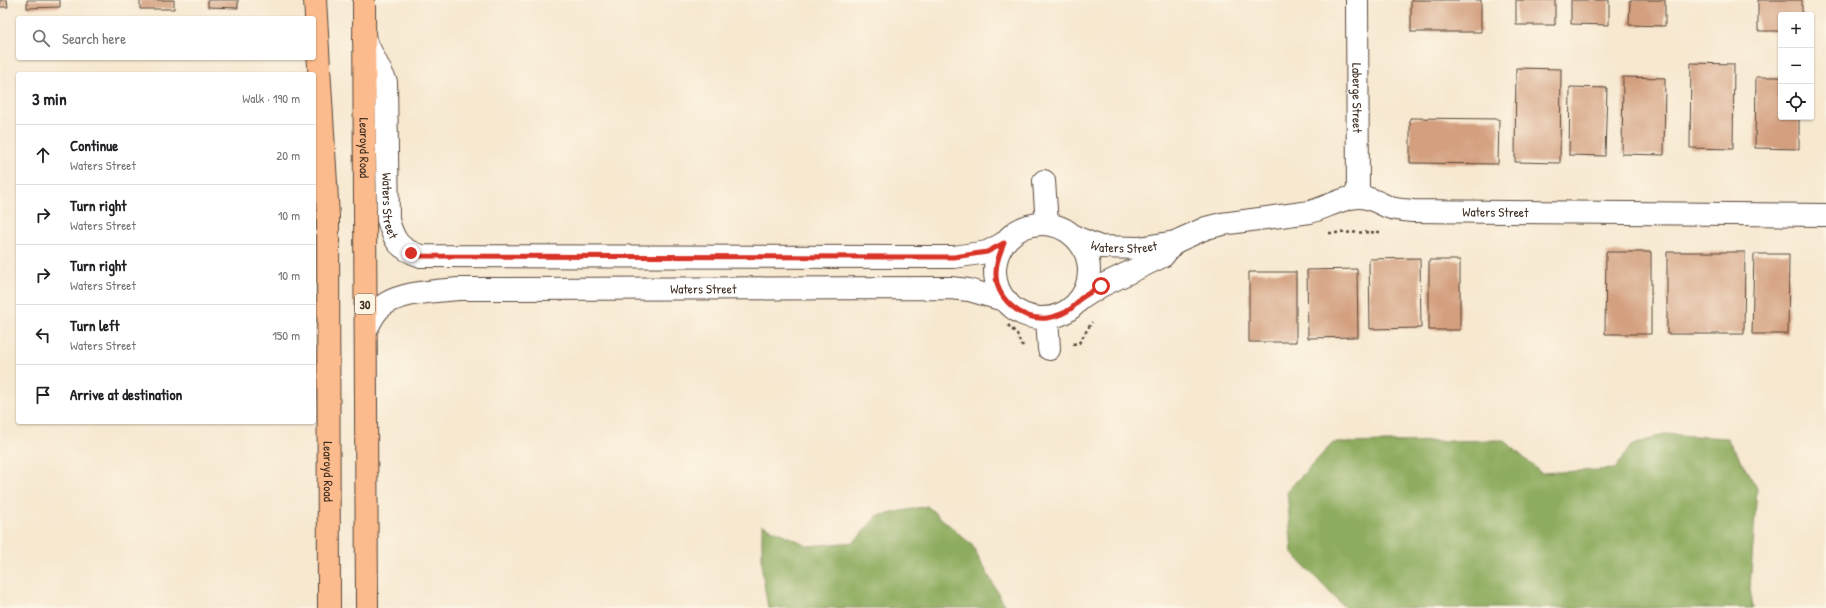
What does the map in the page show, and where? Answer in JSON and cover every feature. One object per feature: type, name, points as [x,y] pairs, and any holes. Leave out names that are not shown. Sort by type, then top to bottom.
[{"type":"main road","name":"Learoyd Road","points":[[315,0],[316,16]]},
{"type":"main road","name":"Learoyd Road","points":[[364,0],[367,608]]},
{"type":"main road","name":"Learoyd Road","points":[[316,17],[328,217],[329,608]]},
{"type":"street","name":"Laberge Street","points":[[1357,0],[1358,197]]},
{"type":"street","name":"Waters Street","points":[[364,38],[386,82],[388,220],[392,233],[398,244],[407,252],[421,256],[954,257],[987,252],[1004,243],[1016,232],[1030,226],[1046,224],[1062,228],[1075,237],[1100,247],[1119,249],[1158,246],[1175,242],[1206,228],[1310,212],[1325,208],[1346,199],[1358,197],[1371,199],[1390,207],[1413,211],[1826,215]]},
{"type":"street","points":[[1044,181],[1046,224]]},
{"type":"street","name":"Waters Street","points":[[1004,243],[997,258],[996,274],[999,288],[1007,301],[1018,311],[1032,317],[1047,318],[1061,314],[1074,306],[1083,295],[1088,281],[1089,266],[1084,250],[1075,237]]},
{"type":"street","name":"Waters Street","points":[[1079,300],[1101,286],[1163,256],[1175,242]]},
{"type":"street","name":"Waters Street","points":[[366,330],[378,310],[386,303],[404,296],[459,289],[950,288],[969,290],[1007,301]]},
{"type":"street","points":[[1047,318],[1049,349]]},
{"type":"green space","points":[[1664,434],[1727,438],[1757,488],[1750,588],[1753,608],[1345,608],[1292,553],[1287,491],[1333,443],[1504,440],[1541,473],[1615,469],[1631,446]]},
{"type":"green space","points":[[927,506],[972,545],[1006,608],[768,608],[762,571],[762,525],[809,546],[854,542],[877,516]]},
{"type":"building","points":[[0,0],[7,0],[8,7],[0,7]]},
{"type":"building","points":[[27,0],[60,0],[60,7],[27,8]]},
{"type":"building","points":[[140,0],[174,0],[174,9],[140,9]]},
{"type":"building","points":[[208,0],[238,0],[238,8],[208,7]]},
{"type":"building","points":[[1411,0],[1481,0],[1481,32],[1411,32]]},
{"type":"building","points":[[1516,0],[1555,0],[1555,25],[1516,25]]},
{"type":"building","points":[[1571,0],[1609,0],[1609,25],[1571,24]]},
{"type":"building","points":[[1630,0],[1665,0],[1665,26],[1629,25]]},
{"type":"building","points":[[1758,0],[1802,0],[1802,12],[1778,12],[1778,31],[1758,31]]},
{"type":"building","points":[[1691,63],[1734,64],[1733,149],[1690,148]]},
{"type":"building","points":[[1516,68],[1561,69],[1560,163],[1515,162]]},
{"type":"building","points":[[1623,77],[1665,78],[1664,155],[1622,154]]},
{"type":"building","points":[[1756,77],[1778,77],[1778,120],[1799,120],[1799,149],[1755,148]]},
{"type":"building","points":[[1570,87],[1607,88],[1605,156],[1569,155]]},
{"type":"building","points":[[1410,118],[1499,119],[1498,164],[1410,163]]},
{"type":"building","points":[[1606,252],[1651,252],[1651,334],[1605,334]]},
{"type":"building","points":[[1667,252],[1745,252],[1744,334],[1667,334]]},
{"type":"building","points":[[1754,254],[1789,254],[1788,334],[1752,334]]},
{"type":"building","points":[[1420,258],[1421,328],[1370,329],[1369,259]]},
{"type":"building","points":[[1429,260],[1460,260],[1460,330],[1429,330]]},
{"type":"building","points":[[1357,269],[1358,337],[1308,338],[1307,270]]},
{"type":"building","points":[[1249,272],[1296,272],[1296,342],[1249,342]]},
{"type":"route","points":[[411,253],[421,256],[954,257],[969,256],[987,252],[1004,243],[997,258],[996,274],[999,288],[1007,301],[1018,311],[1032,317],[1047,318],[1061,314],[1101,286]]}]
